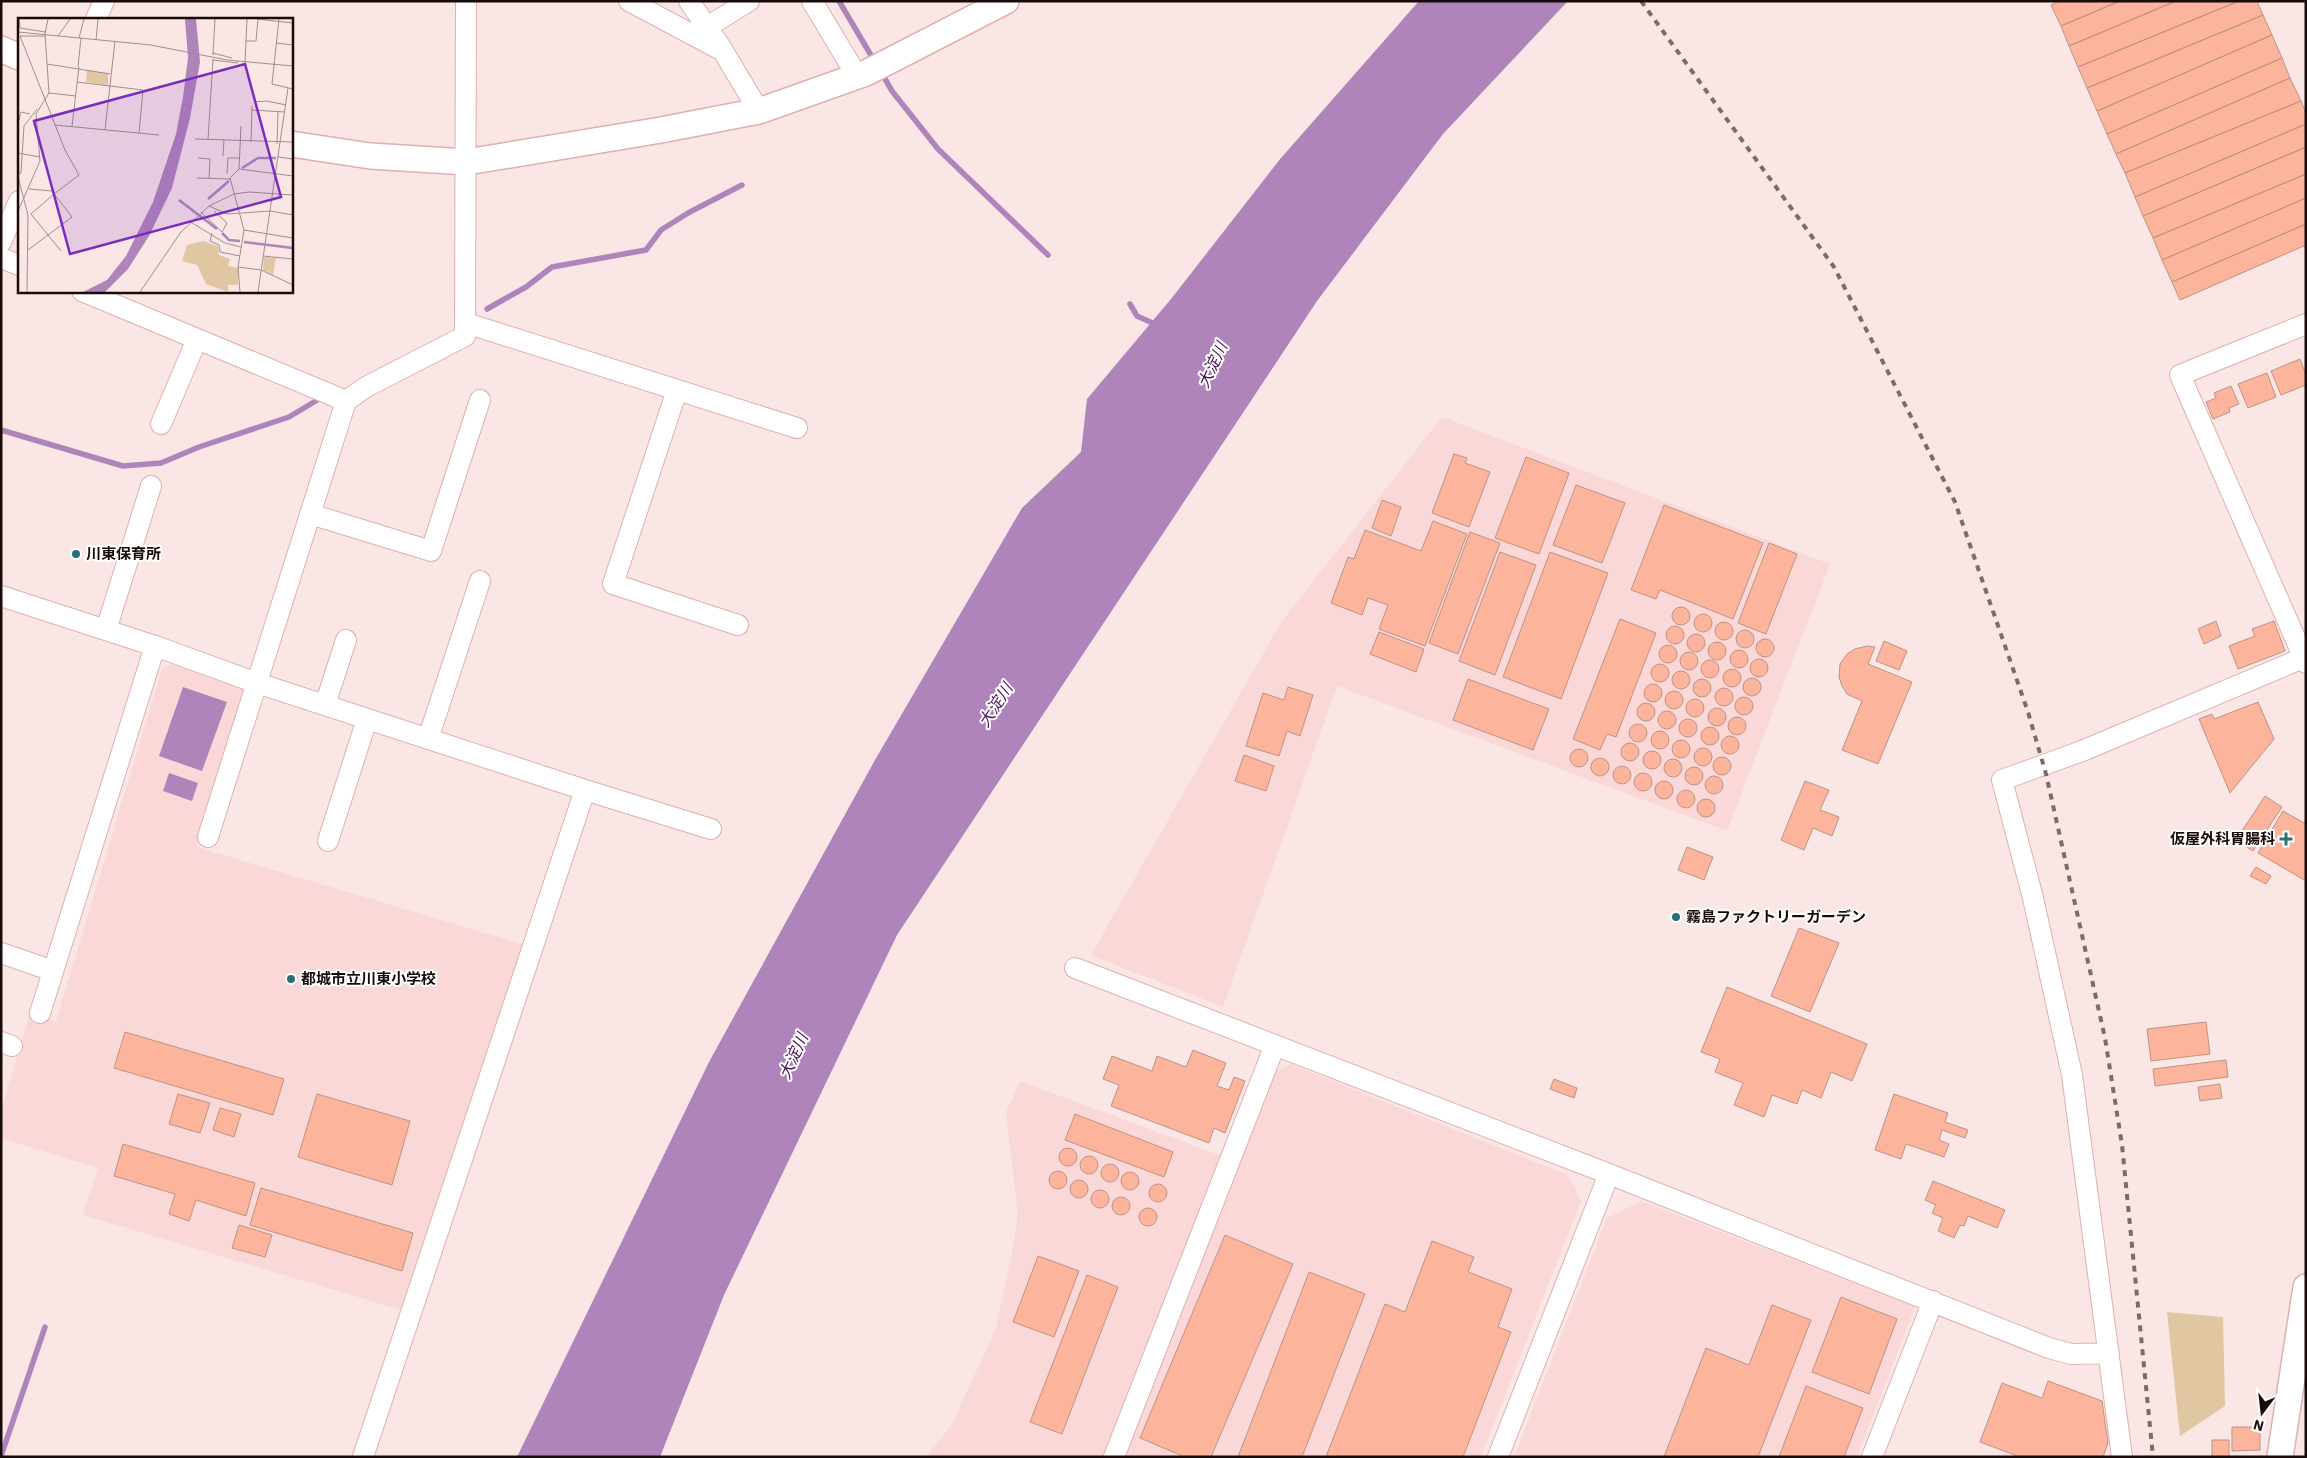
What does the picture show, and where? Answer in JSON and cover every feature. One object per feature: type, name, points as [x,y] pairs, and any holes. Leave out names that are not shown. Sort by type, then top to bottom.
[{"type":"street","points":[[96,18],[104,1]]},
{"type":"street","points":[[208,837],[346,401],[366,386],[465,336],[466,1]]},
{"type":"street","points":[[629,1],[723,51]]},
{"type":"street","points":[[689,1],[723,51],[759,111]]},
{"type":"street","points":[[707,27],[749,1]]},
{"type":"street","points":[[812,1],[861,74]]},
{"type":"street","points":[[292,144],[370,156],[467,162],[661,130],[759,111],[861,74],[900,57],[998,3]]},
{"type":"street","points":[[1,49],[18,57]]},
{"type":"street","points":[[1,242],[18,203]]},
{"type":"street","points":[[1,258],[18,265]]},
{"type":"street","points":[[84,292],[346,401]]},
{"type":"street","points":[[466,323],[797,428]]},
{"type":"street","points":[[2122,1457],[2072,1075],[2033,898],[2002,780],[2082,752],[2304,656],[2180,376],[2306,324]]},
{"type":"street","points":[[161,424],[197,339]]},
{"type":"street","points":[[677,390],[613,584],[738,625]]},
{"type":"street","points":[[310,514],[431,551],[480,400]]},
{"type":"street","points":[[106,630],[152,486]]},
{"type":"street","points":[[428,739],[480,581]]},
{"type":"street","points":[[1,596],[155,646],[257,683],[711,829]]},
{"type":"street","points":[[325,705],[346,640]]},
{"type":"street","points":[[40,1013],[155,646]]},
{"type":"street","points":[[328,841],[367,719]]},
{"type":"street","points":[[364,1457],[585,790]]},
{"type":"street","points":[[1,953],[54,971]]},
{"type":"street","points":[[1074,968],[1609,1174],[2049,1348],[2070,1354],[2109,1353]]},
{"type":"street","points":[[1114,1457],[1275,1045]]},
{"type":"street","points":[[1498,1457],[1609,1174]]},
{"type":"street","points":[[2280,1457],[2306,1288]]},
{"type":"street","points":[[1872,1457],[1934,1301]]},
{"type":"shaded area","points":[[1442,417],[1830,564],[1727,831],[1337,686],[1223,1007],[1091,955],[1282,621]]},
{"type":"shaded area","name":"都城市立川東小学校","points":[[172,664],[241,682],[247,690],[197,847],[525,945],[401,1310],[83,1215],[98,1168],[1,1138],[1,1111],[30,1013],[56,1021],[162,669]]},
{"type":"shaded area","points":[[1290,1064],[1568,1175],[1581,1201],[1481,1457],[926,1457],[951,1426],[995,1331],[1018,1216],[1006,1112],[1020,1081],[1238,1162],[1272,1074]]},
{"type":"shaded area","points":[[1641,1201],[1915,1307],[1857,1457],[1514,1457],[1607,1218]]},
{"type":"shaded area","points":[[2167,1312],[2223,1317],[2225,1406],[2180,1436]]},
{"type":"water","name":"大淀川","points":[[1419,1],[1568,1],[1443,134],[1317,301],[897,935],[724,1295],[660,1457],[517,1457],[709,1062],[875,760],[1022,508],[1081,452],[1087,399],[1171,299],[1281,158]]},
{"type":"water","points":[[183,687],[227,702],[202,771],[159,756]]},
{"type":"water","points":[[169,773],[198,783],[192,801],[163,791]]},
{"type":"building","points":[[2060,1],[2120,1],[2061,26],[2051,5]]},
{"type":"building","points":[[2120,1],[2176,1],[2069,46],[2061,26]]},
{"type":"building","points":[[2176,1],[2239,1],[2078,67],[2069,46]]},
{"type":"building","points":[[2239,1],[2257,1],[2263,15],[2087,88],[2078,67]]},
{"type":"building","points":[[2263,15],[2272,35],[2097,111],[2087,88]]},
{"type":"building","points":[[2272,35],[2282,58],[2107,134],[2097,111]]},
{"type":"building","points":[[2282,58],[2290,78],[2116,154],[2107,134]]},
{"type":"building","points":[[2290,78],[2301,101],[2125,173],[2116,154]]},
{"type":"building","points":[[2301,101],[2306,113],[2306,124],[2135,197],[2125,173]]},
{"type":"building","points":[[2306,124],[2306,147],[2143,216],[2135,197]]},
{"type":"building","points":[[2306,147],[2306,174],[2153,238],[2143,216]]},
{"type":"building","points":[[2306,174],[2306,198],[2162,260],[2153,238]]},
{"type":"building","points":[[2306,198],[2306,224],[2172,282],[2162,260]]},
{"type":"building","points":[[2306,224],[2306,245],[2180,300],[2172,282]]},
{"type":"building","points":[[2300,359],[2306,375],[2306,385],[2281,395],[2271,371]]},
{"type":"building","points":[[2267,373],[2276,397],[2248,408],[2238,384]]},
{"type":"building","points":[[2231,386],[2239,404],[2229,408],[2230,412],[2213,419],[2206,402],[2216,398],[2214,393]]},
{"type":"building","points":[[1454,454],[1467,458],[1465,463],[1490,472],[1469,527],[1432,513]]},
{"type":"building","points":[[1526,457],[1569,473],[1539,554],[1495,538]]},
{"type":"building","points":[[1576,485],[1625,503],[1602,563],[1553,545]]},
{"type":"building","points":[[1382,500],[1401,507],[1391,536],[1372,528]]},
{"type":"building","points":[[1664,505],[1763,543],[1733,619],[1660,590],[1656,599],[1631,590]]},
{"type":"building","points":[[1433,521],[1467,534],[1425,646],[1379,629],[1388,605],[1368,598],[1362,615],[1331,603],[1348,557],[1354,559],[1365,530],[1421,551]]},
{"type":"building","points":[[1470,532],[1500,543],[1458,654],[1429,643]]},
{"type":"building","points":[[1769,543],[1797,554],[1766,634],[1738,623]]},
{"type":"building","points":[[1500,552],[1536,565],[1495,675],[1459,661]]},
{"type":"building","points":[[1550,552],[1608,573],[1561,699],[1503,677]]},
{"type":"building","points":[[1677,607],[1685,607],[1690,612],[1688,623],[1677,625],[1672,620],[1672,612]]},
{"type":"building","points":[[1699,614],[1707,614],[1712,619],[1710,630],[1699,632],[1694,627],[1694,619]]},
{"type":"building","points":[[1620,619],[1656,633],[1616,737],[1607,734],[1600,750],[1573,739]]},
{"type":"building","points":[[2216,621],[2221,636],[2204,644],[2198,629]]},
{"type":"building","points":[[2274,621],[2285,651],[2238,669],[2229,646],[2255,636],[2252,629]]},
{"type":"building","points":[[1720,622],[1728,622],[1733,627],[1731,638],[1720,640],[1715,635],[1715,627]]},
{"type":"building","points":[[1671,626],[1679,626],[1684,631],[1682,642],[1671,644],[1666,639],[1666,631]]},
{"type":"building","points":[[1741,630],[1749,630],[1754,635],[1752,646],[1741,648],[1736,643],[1736,635]]},
{"type":"building","points":[[1379,632],[1424,649],[1416,672],[1370,654]]},
{"type":"building","points":[[1692,634],[1700,634],[1705,639],[1703,650],[1692,652],[1687,647],[1687,639]]},
{"type":"building","points":[[1761,639],[1769,639],[1774,644],[1772,655],[1761,657],[1756,652],[1756,644]]},
{"type":"building","points":[[1884,641],[1907,651],[1899,670],[1876,661]]},
{"type":"building","points":[[1713,642],[1721,642],[1726,647],[1724,658],[1713,660],[1708,655],[1708,647]]},
{"type":"building","points":[[1664,645],[1672,645],[1677,650],[1675,661],[1664,663],[1659,658],[1659,650]]},
{"type":"building","points":[[1867,646],[1875,647],[1868,664],[1912,682],[1878,764],[1842,750],[1862,701],[1847,694],[1842,686],[1839,677],[1840,664],[1847,654],[1855,649]]},
{"type":"building","points":[[1735,650],[1743,650],[1748,655],[1746,666],[1735,668],[1730,663],[1730,655]]},
{"type":"building","points":[[1685,652],[1693,652],[1698,657],[1696,668],[1685,670],[1680,665],[1680,657]]},
{"type":"building","points":[[1755,659],[1763,659],[1768,664],[1766,675],[1755,677],[1750,672],[1750,664]]},
{"type":"building","points":[[1706,660],[1714,660],[1719,665],[1717,676],[1706,678],[1701,673],[1701,665]]},
{"type":"building","points":[[1656,664],[1664,664],[1669,669],[1667,680],[1656,682],[1651,677],[1651,669]]},
{"type":"building","points":[[1728,669],[1736,669],[1741,674],[1739,685],[1728,687],[1723,682],[1723,674]]},
{"type":"building","points":[[1677,671],[1685,671],[1690,676],[1688,687],[1677,689],[1672,684],[1672,676]]},
{"type":"building","points":[[1748,678],[1756,678],[1761,683],[1759,694],[1748,696],[1743,691],[1743,683]]},
{"type":"building","points":[[1468,679],[1549,709],[1533,750],[1453,720]]},
{"type":"building","points":[[1698,679],[1706,679],[1711,684],[1709,695],[1698,697],[1693,692],[1693,684]]},
{"type":"building","points":[[1649,684],[1657,684],[1662,689],[1660,700],[1649,702],[1644,697],[1644,689]]},
{"type":"building","points":[[1288,687],[1313,695],[1300,736],[1287,731],[1279,756],[1246,746],[1263,693],[1284,700]]},
{"type":"building","points":[[1720,688],[1728,688],[1733,693],[1731,704],[1720,706],[1715,701],[1715,693]]},
{"type":"building","points":[[1670,691],[1678,691],[1683,696],[1681,707],[1670,709],[1665,704],[1665,696]]},
{"type":"building","points":[[1740,697],[1748,697],[1753,702],[1751,713],[1740,715],[1735,710],[1735,702]]},
{"type":"building","points":[[1691,699],[1699,699],[1704,704],[1702,715],[1691,717],[1686,712],[1686,704]]},
{"type":"building","points":[[2258,702],[2274,739],[2230,793],[2199,719],[2212,714],[2214,719]]},
{"type":"building","points":[[1642,703],[1650,703],[1655,708],[1653,719],[1642,721],[1637,716],[1637,708]]},
{"type":"building","points":[[1713,708],[1721,708],[1726,713],[1724,724],[1713,726],[1708,721],[1708,713]]},
{"type":"building","points":[[1663,711],[1671,711],[1676,716],[1674,727],[1663,729],[1658,724],[1658,716]]},
{"type":"building","points":[[1733,717],[1741,717],[1746,722],[1744,733],[1733,735],[1728,730],[1728,722]]},
{"type":"building","points":[[1684,719],[1692,719],[1697,724],[1695,735],[1684,737],[1679,732],[1679,724]]},
{"type":"building","points":[[1634,724],[1642,724],[1647,729],[1645,740],[1634,742],[1629,737],[1629,729]]},
{"type":"building","points":[[1706,727],[1714,727],[1719,732],[1717,743],[1706,745],[1701,740],[1701,732]]},
{"type":"building","points":[[1656,731],[1664,731],[1669,736],[1667,747],[1656,749],[1651,744],[1651,736]]},
{"type":"building","points":[[1726,736],[1734,736],[1739,741],[1737,752],[1726,754],[1721,749],[1721,741]]},
{"type":"building","points":[[1677,740],[1685,740],[1690,745],[1688,756],[1677,758],[1672,753],[1672,745]]},
{"type":"building","points":[[1626,743],[1634,743],[1639,748],[1637,759],[1626,761],[1621,756],[1621,748]]},
{"type":"building","points":[[1699,748],[1707,748],[1712,753],[1710,764],[1699,766],[1694,761],[1694,753]]},
{"type":"building","points":[[1575,749],[1583,749],[1588,754],[1586,765],[1575,767],[1570,762],[1570,754]]},
{"type":"building","points":[[1648,751],[1656,751],[1661,756],[1659,767],[1648,769],[1643,764],[1643,756]]},
{"type":"building","points":[[1244,755],[1274,766],[1266,791],[1235,781]]},
{"type":"building","points":[[1718,757],[1726,757],[1731,762],[1729,773],[1718,775],[1713,770],[1713,762]]},
{"type":"building","points":[[1596,758],[1604,758],[1609,763],[1607,774],[1596,776],[1591,771],[1591,763]]},
{"type":"building","points":[[1669,759],[1677,759],[1682,764],[1680,775],[1669,777],[1664,772],[1664,764]]},
{"type":"building","points":[[1618,766],[1626,766],[1631,771],[1629,782],[1618,784],[1613,779],[1613,771]]},
{"type":"building","points":[[1690,767],[1698,767],[1703,772],[1701,783],[1690,785],[1685,780],[1685,772]]},
{"type":"building","points":[[1639,773],[1647,773],[1652,778],[1650,789],[1639,791],[1634,786],[1634,778]]},
{"type":"building","points":[[1710,776],[1718,776],[1723,781],[1721,792],[1710,794],[1705,789],[1705,781]]},
{"type":"building","points":[[1660,781],[1668,781],[1673,786],[1671,797],[1660,799],[1655,794],[1655,786]]},
{"type":"building","points":[[1805,781],[1829,790],[1820,810],[1839,817],[1832,836],[1813,828],[1804,850],[1781,840]]},
{"type":"building","points":[[1682,790],[1690,790],[1695,795],[1693,806],[1682,808],[1677,803],[1677,795]]},
{"type":"building","points":[[2265,796],[2282,807],[2253,851],[2236,840]]},
{"type":"building","points":[[1702,799],[1710,799],[1715,804],[1713,815],[1702,817],[1697,812],[1697,804]]},
{"type":"building","name":"仮屋外科胃腸科","points":[[2283,811],[2306,824],[2306,881],[2258,853]]},
{"type":"building","points":[[1687,847],[1713,857],[1704,880],[1678,870]]},
{"type":"building","points":[[2256,867],[2271,876],[2266,884],[2250,876]]},
{"type":"building","points":[[1799,928],[1839,943],[1810,1012],[1771,996]]},
{"type":"building","points":[[1727,987],[1867,1044],[1852,1081],[1831,1072],[1821,1098],[1802,1090],[1797,1104],[1772,1095],[1764,1117],[1734,1105],[1743,1083],[1715,1072],[1720,1059],[1701,1052]]},
{"type":"building","points":[[2206,1022],[2210,1054],[2151,1061],[2147,1029]]},
{"type":"building","points":[[125,1032],[284,1079],[273,1115],[114,1068]]},
{"type":"building","points":[[1193,1050],[1226,1063],[1217,1086],[1229,1090],[1234,1077],[1245,1081],[1225,1133],[1214,1128],[1209,1143],[1111,1106],[1119,1085],[1103,1079],[1112,1056],[1152,1071],[1157,1056],[1186,1067]]},
{"type":"building","points":[[2226,1060],[2228,1077],[2155,1086],[2153,1069]]},
{"type":"building","points":[[1554,1079],[1577,1088],[1574,1098],[1550,1089]]},
{"type":"building","points":[[2220,1084],[2222,1098],[2200,1101],[2198,1087]]},
{"type":"building","points":[[178,1094],[210,1103],[200,1133],[169,1124]]},
{"type":"building","points":[[317,1094],[410,1121],[392,1185],[298,1157]]},
{"type":"building","points":[[1894,1094],[1948,1113],[1945,1122],[1968,1130],[1965,1138],[1942,1130],[1939,1140],[1949,1144],[1944,1157],[1906,1144],[1901,1159],[1875,1150]]},
{"type":"building","points":[[220,1108],[241,1114],[234,1137],[213,1130]]},
{"type":"building","points":[[1075,1114],[1173,1152],[1164,1177],[1065,1140]]},
{"type":"building","points":[[123,1144],[255,1183],[246,1216],[196,1200],[189,1221],[169,1214],[175,1194],[114,1176]]},
{"type":"building","points":[[1064,1148],[1072,1148],[1077,1153],[1075,1164],[1064,1166],[1059,1161],[1059,1153]]},
{"type":"building","points":[[1085,1156],[1093,1156],[1098,1161],[1096,1172],[1085,1174],[1080,1169],[1080,1161]]},
{"type":"building","points":[[1106,1164],[1114,1164],[1119,1169],[1117,1180],[1106,1182],[1101,1177],[1101,1169]]},
{"type":"building","points":[[1054,1171],[1062,1171],[1067,1176],[1065,1187],[1054,1189],[1049,1184],[1049,1176]]},
{"type":"building","points":[[1126,1172],[1134,1172],[1139,1177],[1137,1188],[1126,1190],[1121,1185],[1121,1177]]},
{"type":"building","points":[[1075,1180],[1083,1180],[1088,1185],[1086,1196],[1075,1198],[1070,1193],[1070,1185]]},
{"type":"building","points":[[1933,1181],[2005,1210],[1997,1228],[1968,1216],[1964,1226],[1960,1225],[1954,1238],[1938,1231],[1943,1218],[1932,1213],[1936,1205],[1925,1200]]},
{"type":"building","points":[[1154,1184],[1162,1184],[1167,1189],[1165,1200],[1154,1202],[1149,1197],[1149,1189]]},
{"type":"building","points":[[261,1188],[413,1233],[402,1271],[250,1225]]},
{"type":"building","points":[[1096,1190],[1104,1190],[1109,1195],[1107,1206],[1096,1208],[1091,1203],[1091,1195]]},
{"type":"building","points":[[1117,1197],[1125,1197],[1130,1202],[1128,1213],[1117,1215],[1112,1210],[1112,1202]]},
{"type":"building","points":[[1144,1208],[1152,1208],[1157,1213],[1155,1224],[1144,1226],[1139,1221],[1139,1213]]},
{"type":"building","points":[[239,1225],[272,1235],[265,1257],[232,1248]]},
{"type":"building","points":[[1225,1235],[1293,1264],[1211,1457],[1185,1457],[1140,1438]]},
{"type":"building","points":[[1432,1241],[1474,1257],[1468,1272],[1512,1289],[1498,1327],[1511,1332],[1463,1457],[1326,1457],[1385,1304],[1405,1312]]},
{"type":"building","points":[[1038,1256],[1079,1271],[1054,1337],[1013,1322]]},
{"type":"building","points":[[1309,1272],[1365,1294],[1302,1457],[1238,1457]]},
{"type":"building","points":[[1087,1275],[1118,1287],[1062,1434],[1030,1422]]},
{"type":"building","points":[[1841,1297],[1897,1319],[1869,1394],[1812,1372]]},
{"type":"building","points":[[1772,1305],[1811,1320],[1758,1457],[1664,1457],[1706,1348],[1749,1365]]},
{"type":"building","points":[[2048,1381],[2102,1401],[2108,1443],[2103,1457],[2020,1457],[1980,1442],[2002,1383],[2042,1398]]},
{"type":"building","points":[[1806,1386],[1863,1408],[1844,1457],[1779,1457]]},
{"type":"building","points":[[2232,1427],[2260,1427],[2260,1450],[2232,1451]]},
{"type":"building","points":[[2212,1440],[2229,1440],[2229,1457],[2212,1457]]},
{"type":"waterway","points":[[839,1],[875,62]]},
{"type":"waterway","points":[[881,72],[892,91],[938,149],[1048,255]]},
{"type":"waterway","points":[[487,309],[526,287],[552,267],[646,250],[661,230],[688,213],[742,185]]},
{"type":"waterway","points":[[1130,304],[1137,316],[1157,325]]},
{"type":"waterway","points":[[1,430],[123,466],[161,463],[199,447],[289,417],[319,399]]},
{"type":"waterway","points":[[1,1456],[45,1327]]},
{"type":"railway","points":[[1641,1],[1834,267],[1955,502],[2028,712],[2046,774],[2105,1038],[2122,1145],[2153,1457]]},
{"type":"place","name":"川東保育所","points":[[76,554]]},
{"type":"place","name":"仮屋外科胃腸科","points":[[2286,839]]},
{"type":"place","name":"霧島ファクトリーガーデン","points":[[1676,917]]},
{"type":"place","name":"都城市立川東小学校","points":[[291,979]]}]
